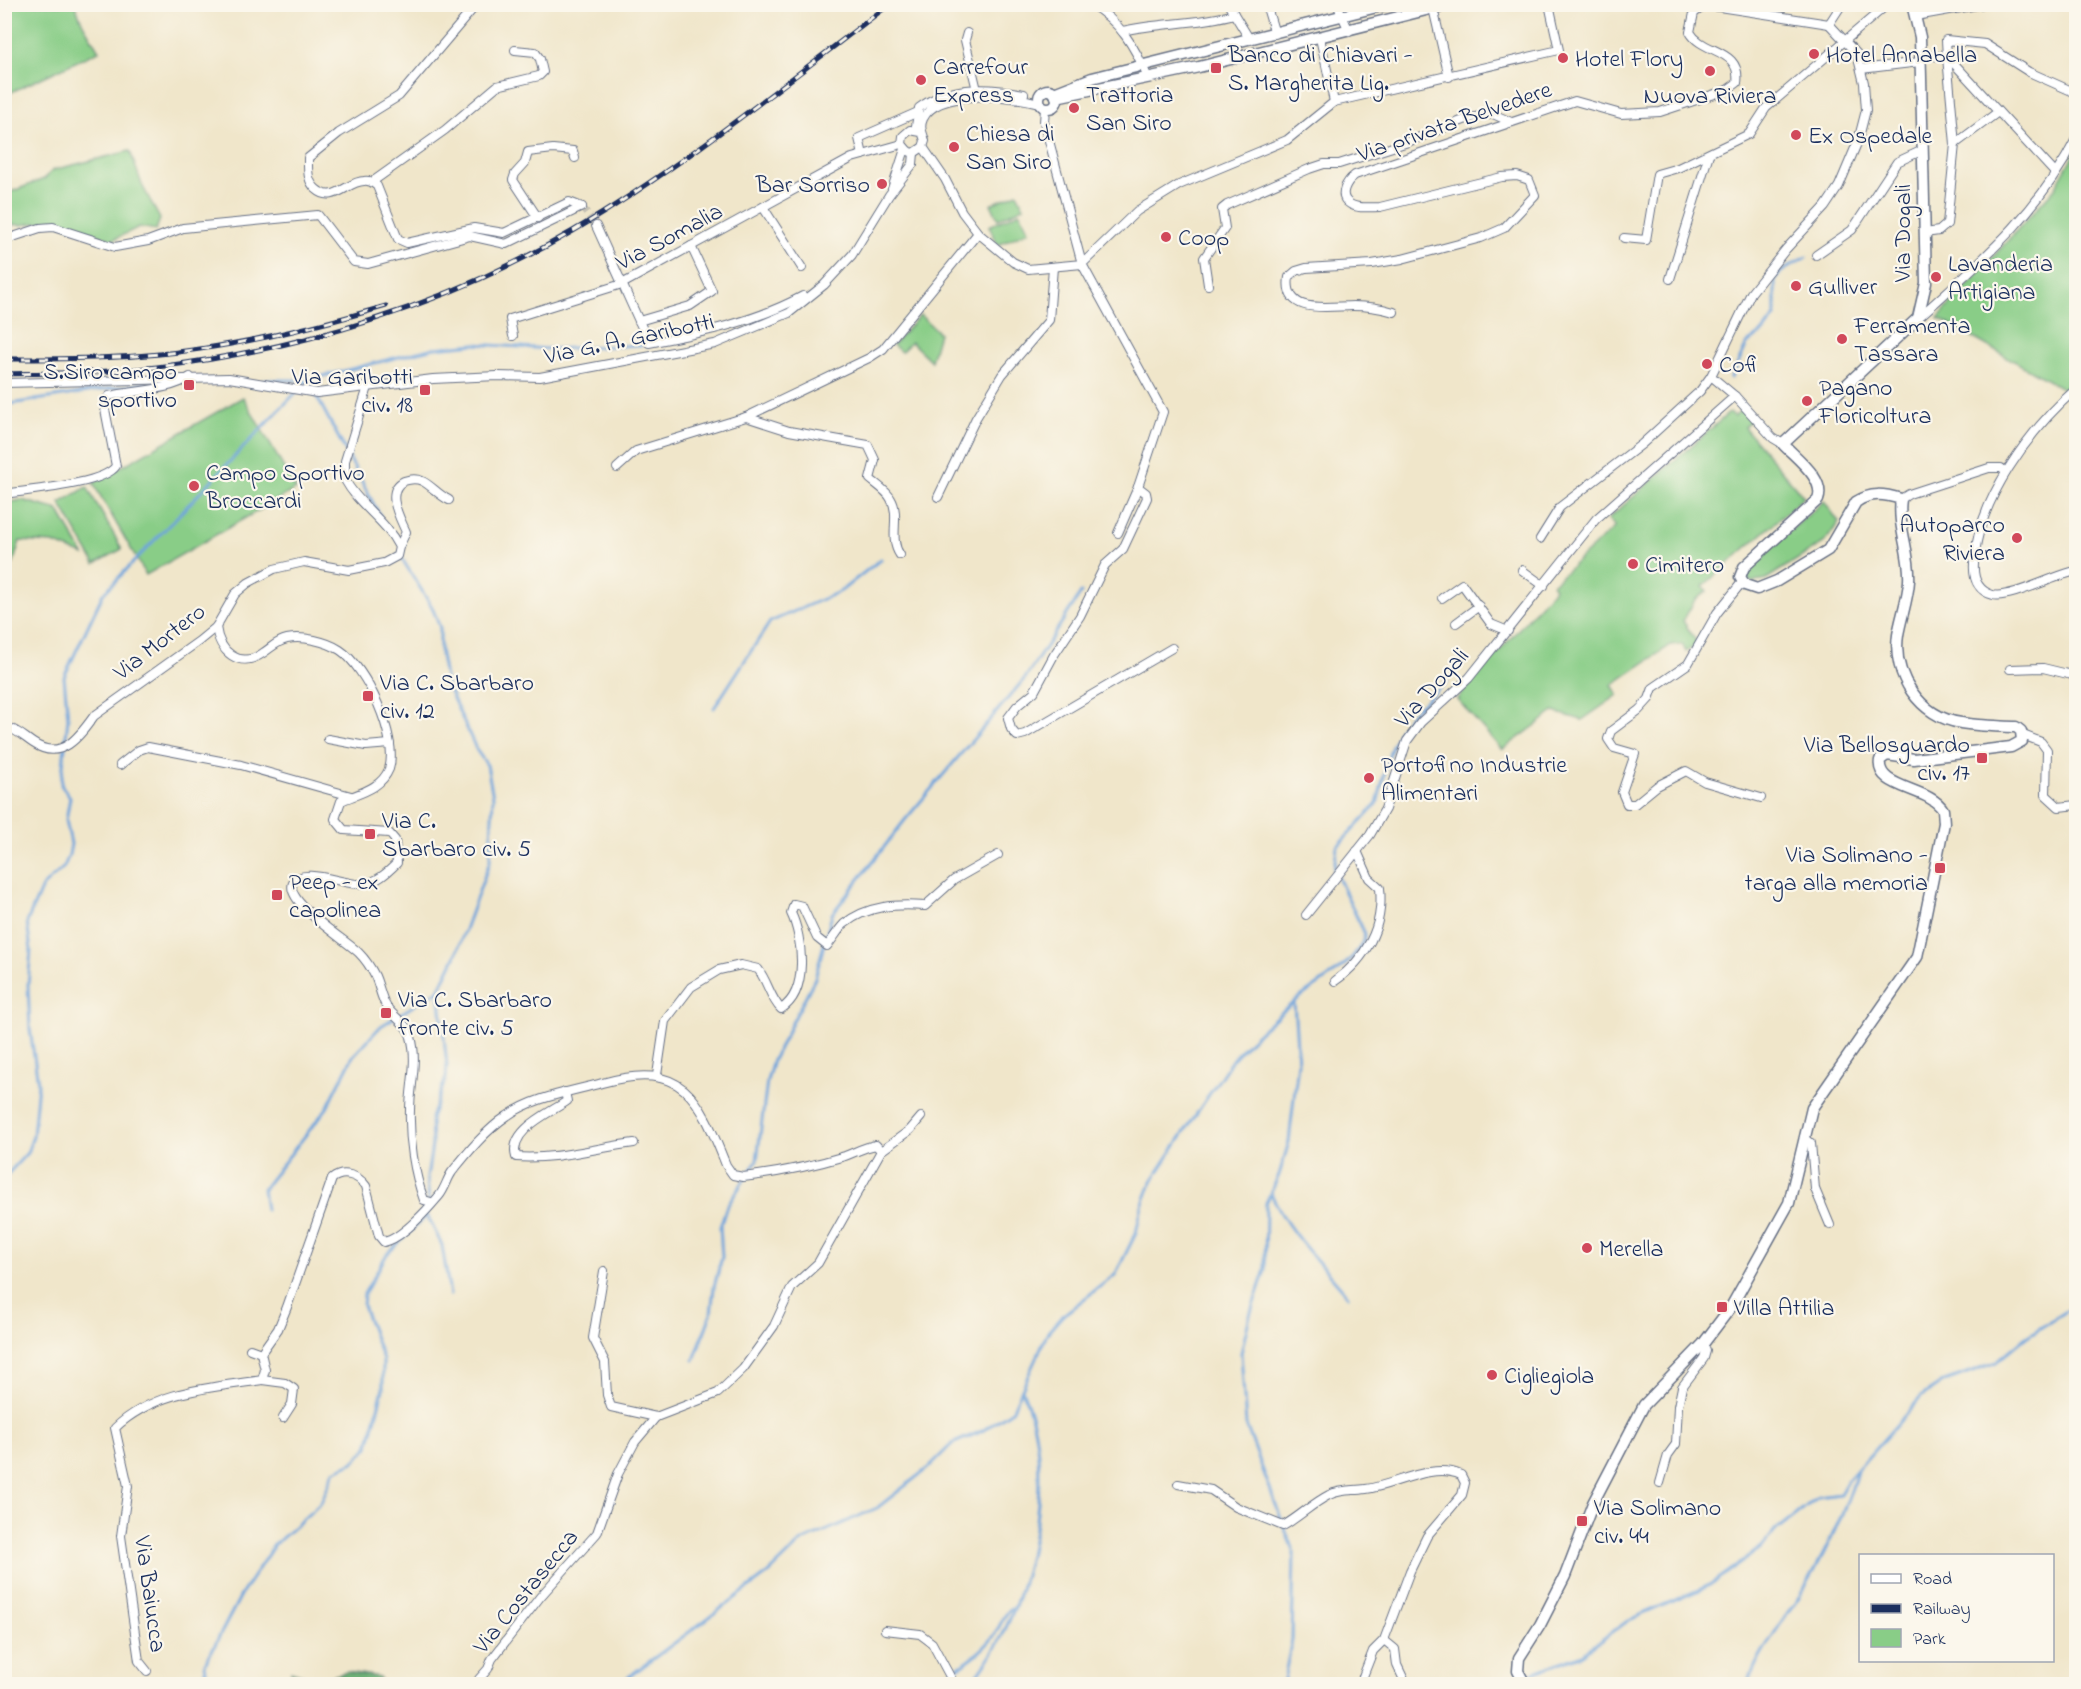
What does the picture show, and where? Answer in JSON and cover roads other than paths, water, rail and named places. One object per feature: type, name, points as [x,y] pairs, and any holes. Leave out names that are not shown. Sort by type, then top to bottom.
[{"type":"street","points":[[4,240],[40,228],[53,227],[115,247],[148,241],[183,228],[318,215],[354,262],[368,264],[471,236],[506,244],[582,207],[569,202],[504,233],[474,228],[407,243],[398,239],[377,186],[372,182],[366,180],[355,182],[335,194],[322,194],[312,186],[308,174],[308,158],[339,133],[399,96],[477,4]]},
{"type":"street","points":[[1090,4],[1114,21],[1122,31],[1148,78]]},
{"type":"street","points":[[1228,4],[1250,40]]},
{"type":"street","points":[[1266,4],[1275,34]]},
{"type":"street","points":[[1337,4],[1348,31]]},
{"type":"street","points":[[1055,95],[1092,78],[1389,4]]},
{"type":"street","points":[[1055,95],[1148,78],[1320,38],[1450,4]]},
{"type":"street","points":[[924,147],[914,153],[903,150],[905,133],[918,131],[925,137],[924,147],[928,157],[945,179],[962,212],[978,233],[1013,262],[1028,269],[1083,264],[1137,211],[1179,185],[1287,140],[1334,102],[1559,51],[1549,4]]},
{"type":"street","points":[[1540,539],[1560,507],[1642,444],[1700,391],[1711,376],[1751,293],[1786,249],[1825,207],[1839,186],[1864,122],[1866,110],[1857,54],[1829,24],[1842,4]]},
{"type":"street","points":[[1624,238],[1646,240],[1657,174],[1709,154],[1749,134],[1766,108],[1888,4]]},
{"type":"street","name":"Via Dogali","points":[[1783,444],[1918,318],[1926,283],[1920,30],[1912,4]]},
{"type":"street","points":[[1916,16],[1983,4]]},
{"type":"street","name":"Via privata Belvedere","points":[[1394,312],[1354,306],[1310,308],[1297,302],[1290,294],[1289,277],[1296,270],[1372,264],[1402,259],[1481,238],[1504,228],[1535,195],[1529,180],[1517,176],[1502,177],[1380,207],[1350,204],[1344,189],[1347,181],[1355,175],[1575,101],[1621,114],[1660,112],[1727,90],[1737,83],[1738,73],[1733,63],[1719,51],[1695,40],[1690,32],[1694,13],[1706,5],[1829,24]]},
{"type":"street","points":[[1433,8],[1449,77]]},
{"type":"street","points":[[1122,31],[1140,27],[1189,24],[1234,14]]},
{"type":"street","points":[[967,33],[965,40],[977,90]]},
{"type":"street","points":[[1320,38],[1334,102]]},
{"type":"street","points":[[1925,233],[1938,231],[1947,224],[1956,144],[1946,40],[1985,44],[2029,72],[2076,93]]},
{"type":"street","points":[[372,182],[445,130],[497,86],[539,76],[543,72],[535,52],[515,50]]},
{"type":"street","points":[[1861,69],[1947,57]]},
{"type":"street","points":[[1947,57],[2055,173]]},
{"type":"street","points":[[918,131],[919,108],[930,99],[946,93],[1004,90],[1041,103]]},
{"type":"street","points":[[918,131],[928,111],[954,100],[988,96],[1023,98],[1054,105],[1055,95]]},
{"type":"street","points":[[1041,103],[1044,122],[1083,264],[1163,412],[1138,487],[1118,533]]},
{"type":"street","points":[[862,154],[859,138],[918,112]]},
{"type":"street","points":[[1956,144],[1998,112]]},
{"type":"street","points":[[1208,285],[1204,258],[1224,228],[1222,209],[1227,205],[1309,169],[1324,164],[1339,164],[1405,143],[1469,118],[1493,114],[1511,122]]},
{"type":"street","points":[[1918,318],[2007,238],[2037,202],[2076,139]]},
{"type":"street","name":"Via Somalia","points":[[513,336],[510,319],[520,314],[622,284],[852,158],[892,147],[903,150]]},
{"type":"street","points":[[538,218],[513,180],[515,174],[525,163],[528,152],[553,149],[573,151],[575,158]]},
{"type":"street","name":"Via G. A. Garibotti","points":[[890,195],[903,150]]},
{"type":"street","points":[[1816,255],[1852,230],[1897,162],[1923,150]]},
{"type":"street","points":[[913,164],[914,153]]},
{"type":"street","points":[[1671,279],[1709,154]]},
{"type":"street","points":[[913,164],[928,157]]},
{"type":"street","name":"Via G. A. Garibotti","points":[[4,383],[191,376],[229,378],[317,393],[433,379],[497,376],[540,377],[667,355],[715,344],[789,313],[824,285],[852,255],[890,195],[913,164]]},
{"type":"street","points":[[763,207],[802,268]]},
{"type":"street","points":[[596,226],[649,343],[705,333],[778,310],[824,285]]},
{"type":"street","points":[[617,468],[636,451],[746,417],[883,349],[978,233]]},
{"type":"street","points":[[639,321],[690,306],[712,291],[691,246]]},
{"type":"street","points":[[938,497],[976,418],[1002,375],[1049,320],[1053,267]]},
{"type":"street","points":[[4,494],[92,479],[113,470],[116,466],[104,404],[109,396],[140,389],[177,385],[191,376]]},
{"type":"street","points":[[1711,376],[1735,396],[1773,438],[1783,444],[1817,480],[1820,494],[1818,500],[1744,567],[1740,577],[1757,589],[1777,581],[1828,550],[1856,502],[1863,498],[1875,494],[1901,499],[1909,494],[1989,468],[2001,468],[2006,472]]},
{"type":"street","points":[[368,387],[345,461],[345,480],[372,513],[390,529],[399,547]]},
{"type":"street","points":[[2076,388],[2048,417],[2006,472],[1977,532],[1973,575],[1977,585],[1991,594],[2001,596],[2053,576],[2076,571]]},
{"type":"street","name":"Via Dogali","points":[[1306,915],[1371,835],[1385,809],[1407,741],[1421,722],[1469,678],[1596,519],[1735,396]]},
{"type":"street","points":[[746,417],[789,431],[868,445],[875,460],[870,479],[891,497],[894,506],[893,536],[900,555]]},
{"type":"street","points":[[399,547],[406,532],[395,504],[394,492],[401,483],[412,478],[423,481],[436,494],[449,500]]},
{"type":"street","points":[[1138,487],[1146,493],[1147,498],[1123,549],[1105,565],[1080,616],[1054,655],[1034,692],[1017,706],[1008,718],[1011,729],[1017,736],[1025,734],[1172,648]]},
{"type":"street","points":[[1901,499],[1900,519],[1909,583],[1897,651],[1907,686],[1918,701],[1947,720],[2016,727],[2023,735],[2041,742],[2047,750],[2046,795],[2059,807],[2076,805]]},
{"type":"street","name":"Via Mortero","points":[[4,726],[16,731],[41,748],[65,748],[80,735],[94,716],[216,627],[235,594],[248,583],[274,569],[304,562],[349,570],[384,563],[397,556],[399,547]]},
{"type":"street","points":[[1522,570],[1544,586]]},
{"type":"street","points":[[1743,581],[1735,587],[1717,613],[1688,664],[1653,688],[1649,699],[1639,710],[1611,731],[1608,739],[1614,748],[1635,755],[1622,792],[1627,804],[1635,804],[1657,786],[1686,771],[1705,782],[1761,798]]},
{"type":"street","points":[[1442,598],[1462,584],[1491,624],[1508,631]]},
{"type":"street","points":[[1456,623],[1479,606]]},
{"type":"street","points":[[216,627],[221,645],[231,657],[242,660],[262,655],[273,645],[286,639],[317,641],[341,651],[375,697],[390,744],[388,770],[368,791],[341,801],[335,819],[344,830],[389,833],[395,840],[397,863],[376,880],[364,884],[351,884],[305,875],[297,878],[292,884],[292,891],[325,927],[360,953],[374,974],[386,1005],[411,1035],[413,1050],[410,1111],[414,1157],[424,1200],[431,1203]]},
{"type":"street","points":[[2010,669],[2043,668],[2076,676]]},
{"type":"street","points":[[1525,1684],[1518,1671],[1519,1658],[1565,1576],[1593,1503],[1627,1437],[1651,1396],[1703,1344],[1731,1307],[1789,1203],[1812,1108],[1821,1091],[1911,967],[1921,947],[1944,823],[1943,810],[1930,797],[1885,778],[1878,767],[1880,760],[1887,755],[1914,759],[2011,747],[2022,741],[2023,735]]},
{"type":"street","points":[[328,739],[366,746],[390,744]]},
{"type":"street","points":[[120,765],[139,750],[148,747],[240,765],[351,796]]},
{"type":"street","points":[[1335,981],[1353,968],[1366,951],[1380,922],[1380,888],[1369,878],[1357,851]]},
{"type":"street","points":[[657,1075],[665,1021],[691,987],[718,970],[741,965],[758,969],[769,984],[773,1002],[781,1009],[790,1003],[799,979],[802,950],[799,930],[791,913],[794,904],[802,906],[817,938],[827,946],[843,925],[865,912],[894,904],[925,906],[954,880],[998,855]]},
{"type":"street","points":[[262,1380],[265,1370],[261,1353],[278,1329],[332,1179],[346,1174],[361,1180],[366,1186],[379,1236],[384,1242],[390,1241],[417,1220],[439,1196],[451,1174],[486,1134],[507,1116],[537,1101],[615,1079],[657,1075],[678,1083],[692,1095],[733,1175],[762,1175],[846,1155],[876,1145],[881,1151]]},
{"type":"street","points":[[565,1092],[567,1101],[535,1119],[520,1136],[514,1152],[516,1157],[536,1158],[580,1154],[634,1143]]},
{"type":"street","name":"Via Costasecca","points":[[479,1679],[540,1598],[597,1533],[618,1474],[635,1442],[656,1417],[718,1393],[743,1369],[774,1326],[792,1287],[818,1263],[881,1151],[910,1130],[921,1117]]},
{"type":"street","points":[[1804,1137],[1811,1143],[1815,1189],[1830,1224]]},
{"type":"street","points":[[604,1271],[593,1338],[605,1362],[608,1401],[618,1410],[656,1417]]},
{"type":"street","points":[[1660,1483],[1668,1455],[1676,1444],[1682,1387],[1704,1358],[1706,1351],[1703,1344]]},
{"type":"street","points":[[250,1348],[261,1353]]},
{"type":"street","name":"Via Baiucca","points":[[147,1671],[139,1662],[125,1572],[121,1536],[128,1486],[115,1428],[132,1413],[172,1394],[262,1380],[285,1383],[294,1389],[294,1397],[283,1418]]},
{"type":"street","points":[[1178,1484],[1210,1490],[1236,1507],[1282,1526],[1301,1516],[1327,1496],[1341,1490],[1366,1489],[1419,1474],[1451,1470],[1461,1474],[1465,1483],[1462,1495],[1427,1536],[1410,1571],[1384,1640],[1372,1651],[1360,1684]]},
{"type":"street","points":[[885,1630],[920,1634],[932,1643],[954,1684]]},
{"type":"street","points":[[1384,1640],[1395,1649],[1397,1665],[1406,1684]]},
{"type":"waterway","points":[[1731,378],[1747,344],[1764,331],[1775,316],[1775,280],[1781,272],[1806,257]]},
{"type":"waterway","points":[[264,380],[308,380],[434,348],[475,344],[549,349],[642,345]]},
{"type":"waterway","points":[[308,380],[380,516]]},
{"type":"waterway","points":[[4,1178],[27,1153],[33,1136],[38,1083],[30,1029],[28,985],[31,950],[27,922],[42,887],[64,867],[71,844],[66,820],[70,797],[61,785],[68,718],[64,677],[103,594],[308,380]]},
{"type":"waterway","points":[[4,405],[146,383]]},
{"type":"waterway","points":[[399,554],[432,607],[440,628],[440,650],[446,683],[477,751],[487,765],[493,797],[490,861],[455,957],[439,990],[447,1066],[446,1078],[431,1118],[432,1145],[427,1178],[429,1201]]},
{"type":"waterway","points":[[714,708],[770,622],[841,591],[881,559]]},
{"type":"waterway","points":[[694,1360],[711,1314],[714,1287],[722,1257],[720,1227],[726,1208],[757,1160],[767,1081],[773,1060],[815,978],[832,914],[905,820],[1026,677],[1081,593]]},
{"type":"waterway","points":[[619,1684],[769,1573],[801,1542],[877,1508],[928,1468],[952,1444],[982,1431],[1012,1411],[1048,1332],[1062,1316],[1115,1275],[1136,1233],[1142,1206],[1152,1181],[1232,1060],[1253,1037],[1302,996],[1335,973],[1361,945],[1365,934],[1334,869],[1337,847],[1377,804],[1390,751],[1400,729],[1411,714],[1447,681]]},
{"type":"waterway","points":[[266,1210],[263,1189],[327,1108],[353,1056],[381,1026],[439,990]]},
{"type":"waterway","points":[[1283,1684],[1292,1640],[1294,1553],[1246,1425],[1241,1353],[1250,1315],[1265,1270],[1266,1203],[1279,1175],[1289,1142],[1298,1062],[1294,1002]]},
{"type":"waterway","points":[[1271,1193],[1295,1235],[1348,1296]]},
{"type":"waterway","points":[[427,1215],[442,1245],[450,1295]]},
{"type":"waterway","points":[[208,1684],[205,1664],[241,1595],[274,1545],[321,1503],[334,1471],[354,1462],[368,1447],[383,1389],[383,1360],[363,1306],[364,1294],[387,1254],[426,1216]]},
{"type":"waterway","points":[[1526,1679],[1533,1673],[1582,1654],[1629,1620],[1708,1586],[1762,1547],[1776,1530],[1818,1497],[1840,1494],[1848,1480],[1922,1396],[1943,1382],[1996,1362],[2026,1337],[2076,1305]]},
{"type":"waterway","points":[[970,1684],[988,1660],[1004,1632],[1017,1601],[1034,1535],[1039,1469],[1034,1425],[1022,1389]]},
{"type":"waterway","points":[[1748,1684],[1764,1650],[1816,1568],[1840,1518],[1857,1471]]},
{"type":"waterway","points":[[930,1684],[962,1665],[984,1647],[994,1636],[1011,1608]]},
{"type":"tunnel","points":[[582,207],[596,226]]},
{"type":"railway","points":[[4,374],[138,369],[265,349],[372,320],[475,281],[573,231],[655,179],[890,4]]},
{"type":"railway","points":[[4,359],[127,357],[200,349],[294,331],[386,306]]},
{"type":"place","name":"Hotel Annabella","points":[[1814,54]]},
{"type":"place","name":"Hotel Flory","points":[[1563,58]]},
{"type":"place","name":"Banco di Chiavari - S. Margherita Lig.","points":[[1216,68]]},
{"type":"place","name":"Nuova Riviera","points":[[1710,71]]},
{"type":"place","name":"Carrefour Express","points":[[921,80]]},
{"type":"place","name":"Trattoria San Siro","points":[[1074,108]]},
{"type":"place","name":"Ex Ospedale","points":[[1796,135]]},
{"type":"place","name":"Chiesa di San Siro","points":[[954,147]]},
{"type":"place","name":"Bar Sorriso","points":[[882,184]]},
{"type":"place","name":"Coop","points":[[1166,237]]},
{"type":"place","name":"Lavanderia Artigiana","points":[[1936,277]]},
{"type":"place","name":"Gulliver","points":[[1796,286]]},
{"type":"place","name":"Ferramenta Tassara","points":[[1842,339]]},
{"type":"place","name":"Cofi","points":[[1707,364]]},
{"type":"place","name":"S.Siro campo sportivo","points":[[189,385]]},
{"type":"place","name":"Via Garibotti civ. 18","points":[[425,390]]},
{"type":"place","name":"Pagano Floricoltura","points":[[1807,401]]},
{"type":"place","name":"Campo Sportivo Broccardi","points":[[194,486]]},
{"type":"place","name":"Autoparco Riviera","points":[[2017,538]]},
{"type":"place","name":"Cimitero","points":[[1633,564]]},
{"type":"place","name":"Via C. Sbarbaro civ. 12","points":[[368,696]]},
{"type":"place","name":"Via Bellosguardo civ. 17","points":[[1982,758]]},
{"type":"place","name":"Portofino Industrie Alimentari","points":[[1369,778]]},
{"type":"place","name":"Via C. Sbarbaro civ. 5","points":[[370,834]]},
{"type":"place","name":"Via Solimano - targa alla memoria","points":[[1940,868]]},
{"type":"place","name":"Peep - ex capolinea","points":[[277,895]]},
{"type":"place","name":"Via C. Sbarbaro fronte civ. 5","points":[[386,1013]]},
{"type":"place","name":"Merella","points":[[1587,1248]]},
{"type":"place","name":"Villa Attilia","points":[[1722,1307]]},
{"type":"place","name":"Cigliegiola","points":[[1492,1375]]},
{"type":"place","name":"Via Solimano civ. 44","points":[[1582,1521]]}]
